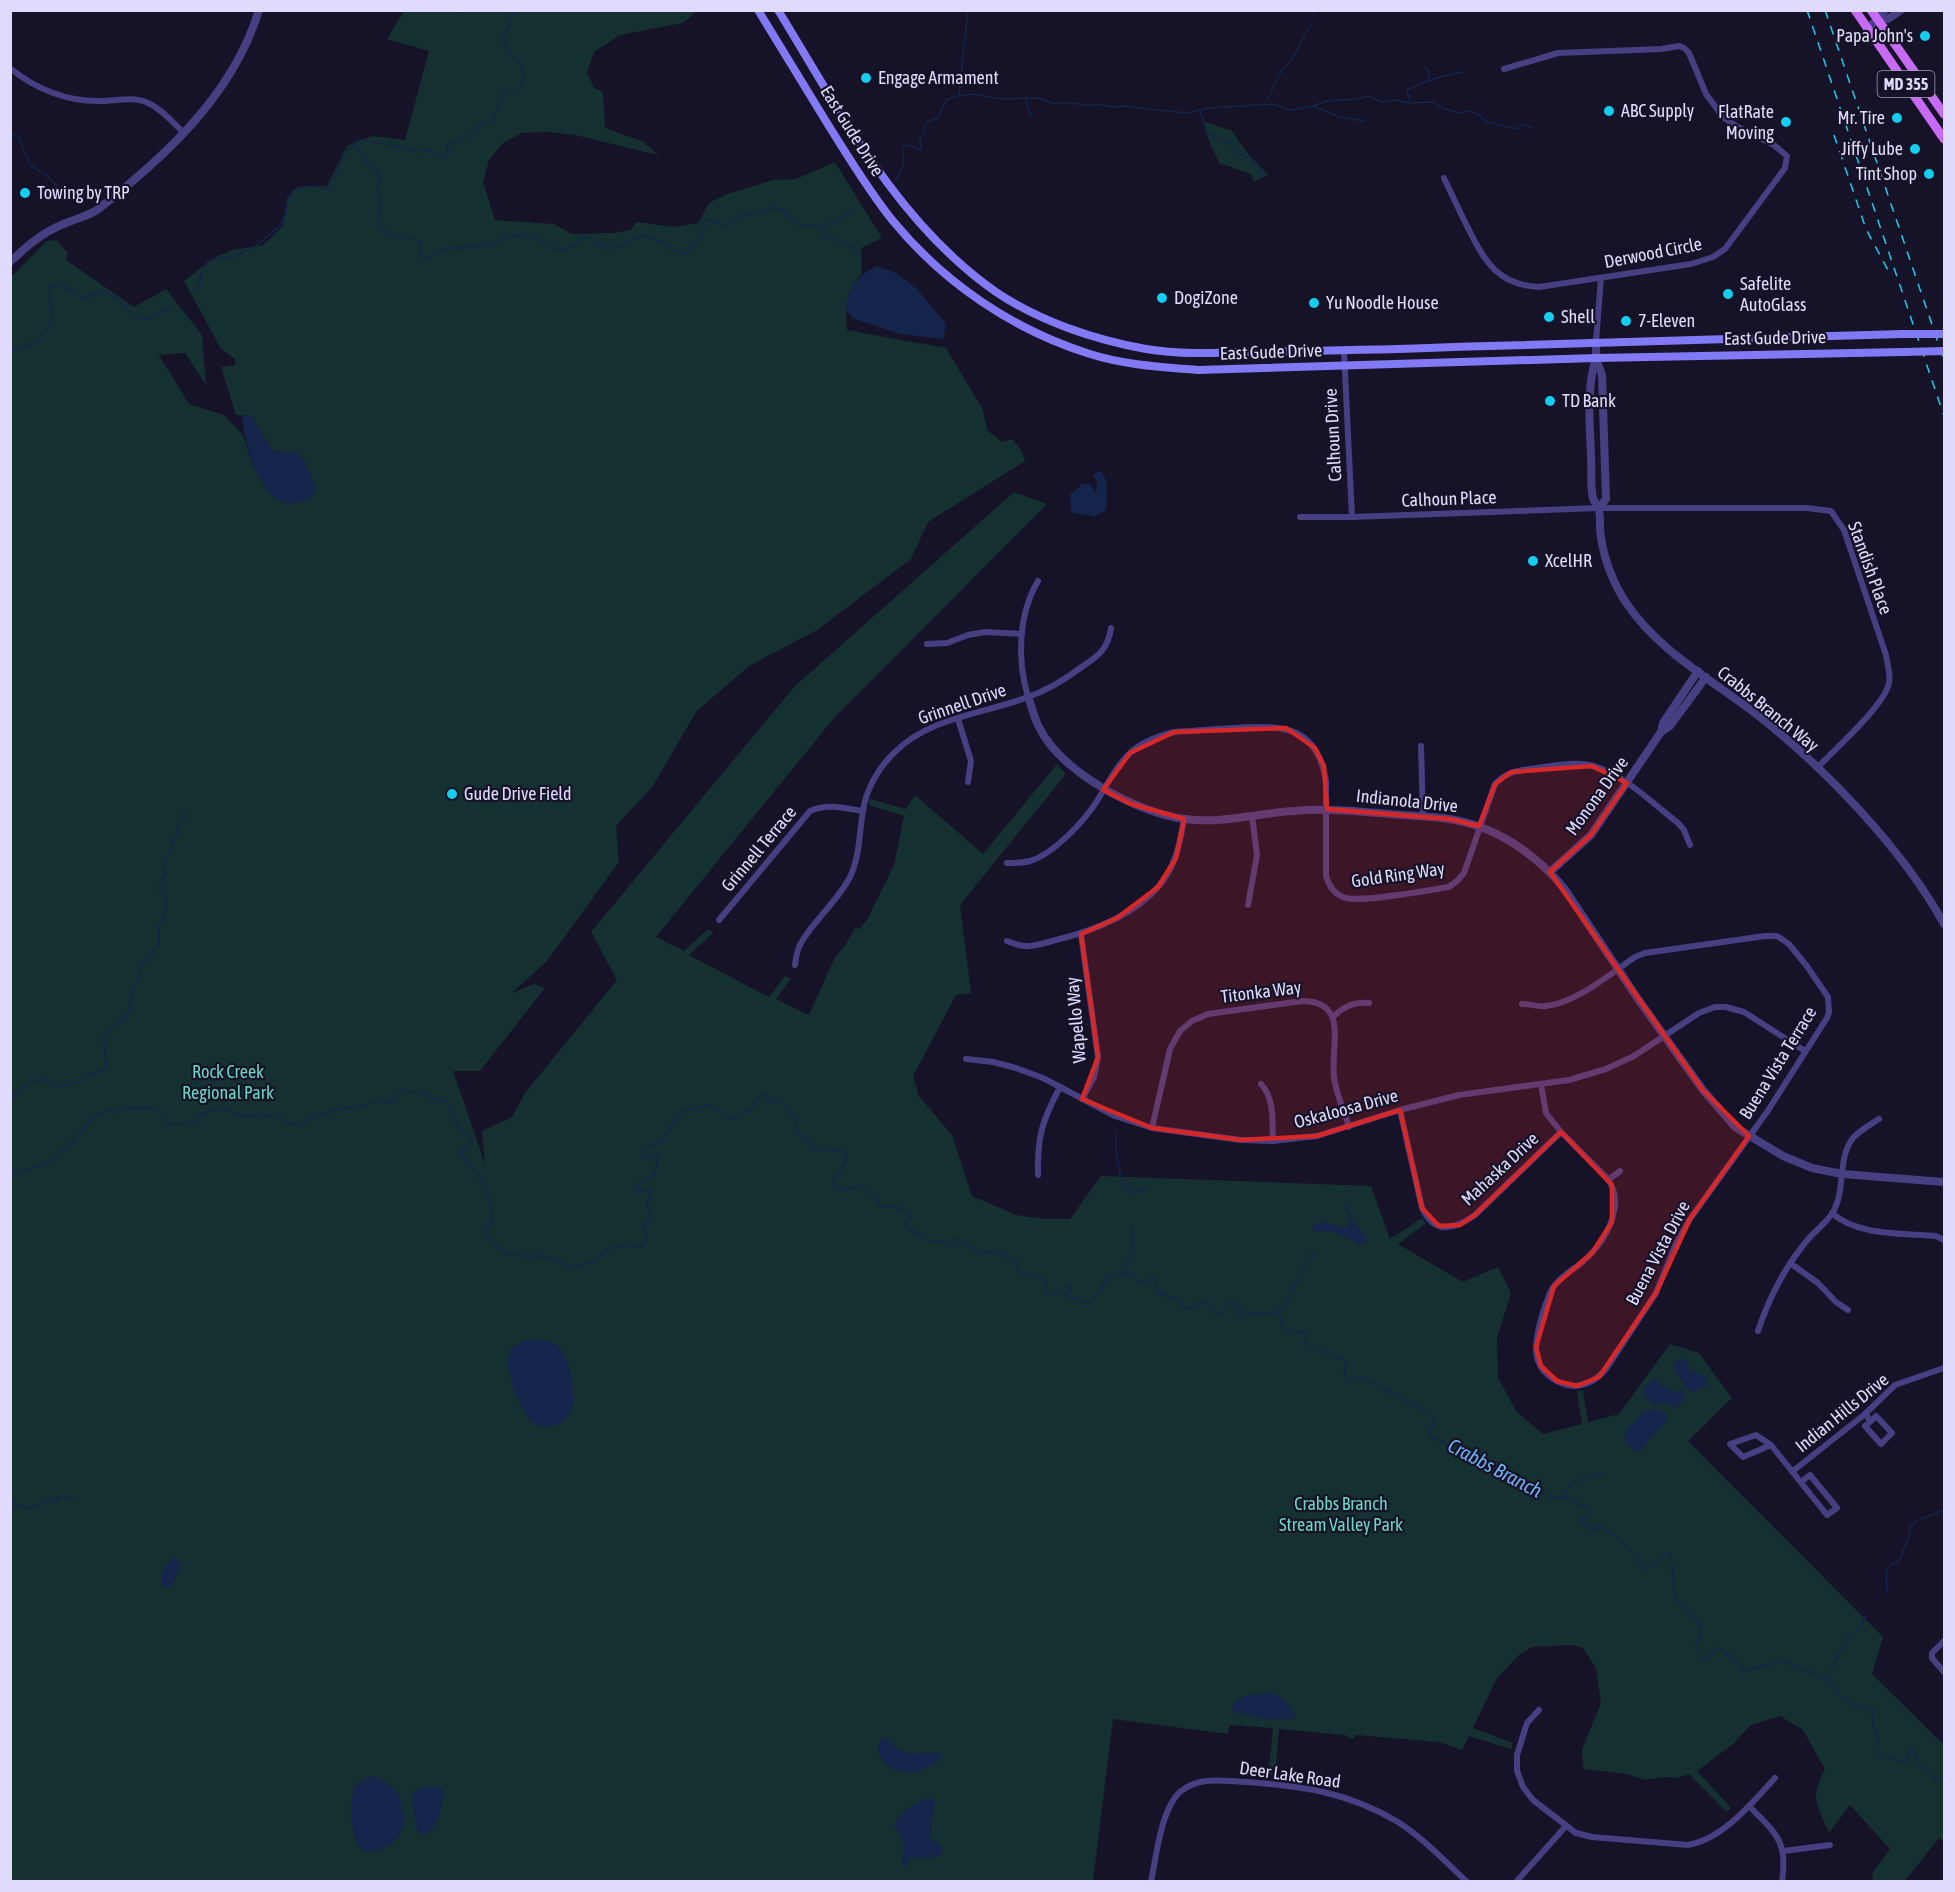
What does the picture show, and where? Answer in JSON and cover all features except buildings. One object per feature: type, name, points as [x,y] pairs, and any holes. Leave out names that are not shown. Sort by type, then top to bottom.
[{"type":"main road","name":"East Gude Drive","points":[[758,10],[859,174],[889,216],[910,240],[940,269],[991,309],[1038,333],[1091,354],[1144,365],[1198,370],[1596,358],[1944,351]]},
{"type":"main road","name":"East Gude Drive","points":[[777,10],[874,165],[897,197],[932,238],[972,274],[1000,294],[1059,323],[1092,335],[1147,349],[1198,353],[1344,351],[1596,341],[1944,334]]},
{"type":"main road","name":"MD 355","points":[[1855,10],[1944,139]]},
{"type":"main road","name":"MD 355","points":[[1871,10],[1944,114]]},
{"type":"main road","points":[[991,309],[1000,294]]},
{"type":"street","points":[[10,262],[52,229],[97,210],[184,133],[216,97],[239,58],[259,10]]},
{"type":"street","points":[[1867,29],[1885,10]]},
{"type":"street","points":[[1877,20],[1888,19],[1901,10]]},
{"type":"street","name":"Derwood Circle","points":[[1443,178],[1482,256],[1494,271],[1507,280],[1539,287],[1691,264],[1717,255],[1739,232],[1785,168],[1787,156],[1774,144],[1736,126],[1723,117],[1706,94],[1689,53],[1680,46],[1661,49],[1558,53],[1504,69]]},
{"type":"street","points":[[10,68],[49,92],[68,97],[99,101],[148,102],[184,133]]},
{"type":"street","points":[[1596,358],[1601,278]]},
{"type":"street","name":"Calhoun Drive","points":[[1344,351],[1352,517]]},
{"type":"street","name":"Crabbs Branch Way","points":[[1596,358],[1590,377],[1593,499],[1599,508],[1601,538],[1608,566],[1626,603],[1660,643],[1762,718],[1817,768],[1890,846],[1944,924]]},
{"type":"street","name":"Crabbs Branch Way","points":[[1596,358],[1602,375],[1606,499],[1599,508]]},
{"type":"street","name":"Standish Place","points":[[1599,508],[1808,507],[1831,511],[1844,530],[1886,655],[1890,676],[1884,696],[1873,710],[1817,768]]},
{"type":"street","name":"Calhoun Place","points":[[1300,517],[1599,508]]},
{"type":"street","name":"Indianola Drive","points":[[1038,581],[1029,597],[1022,634],[1022,676],[1028,697],[1039,729],[1055,749],[1073,767],[1103,790],[1131,804],[1184,819],[1212,820],[1327,809],[1450,819],[1479,826],[1508,839],[1532,856],[1564,888],[1664,1036],[1708,1096],[1735,1127],[1783,1156],[1812,1168],[1842,1174],[1944,1182]]},
{"type":"street","name":"Grinnell Drive","points":[[795,964],[801,942],[834,902],[850,876],[858,851],[862,811],[866,797],[884,764],[895,751],[923,731],[1028,697],[1064,681],[1094,659],[1107,644],[1111,628]]},
{"type":"street","points":[[927,644],[947,643],[968,635],[985,632],[1003,631],[1022,634]]},
{"type":"street","name":"Monona Drive","points":[[1550,872],[1591,835],[1661,732],[1663,723],[1698,671]]},
{"type":"street","name":"Monona Drive","points":[[1661,732],[1670,726],[1706,677]]},
{"type":"street","points":[[958,719],[971,761],[968,782]]},
{"type":"street","points":[[1007,863],[1030,861],[1041,856],[1069,835],[1090,811],[1130,753],[1159,736],[1174,732],[1266,726],[1286,728],[1303,737],[1315,748],[1324,766],[1327,809]]},
{"type":"street","points":[[1421,746],[1423,816]]},
{"type":"street","points":[[1479,826],[1495,784],[1504,775],[1511,772],[1578,764],[1592,766],[1627,783],[1678,823],[1684,830],[1690,845]]},
{"type":"street","name":"Grinnell Terrace","points":[[719,920],[810,811],[829,806],[862,811]]},
{"type":"street","name":"Gold Ring Way","points":[[1327,809],[1326,876],[1329,885],[1343,897],[1358,900],[1449,887],[1464,873],[1479,826]]},
{"type":"street","points":[[1248,905],[1257,855],[1252,816]]},
{"type":"street","points":[[1007,941],[1029,946],[1082,934],[1117,918],[1140,903],[1158,887],[1176,858],[1184,819]]},
{"type":"street","name":"Wapello Way","points":[[1082,934],[1098,1057],[1094,1077],[1082,1099]]},
{"type":"street","name":"Buena Vista Terrace","points":[[1618,968],[1645,953],[1765,936],[1777,936],[1789,944],[1828,997],[1829,1012],[1749,1136]]},
{"type":"street","points":[[1522,1004],[1545,1006],[1560,1003],[1580,994],[1618,968]]},
{"type":"street","name":"Titonka Way","points":[[1152,1128],[1170,1049],[1180,1030],[1192,1021],[1208,1014],[1302,1000],[1322,1005],[1330,1011],[1333,1017]]},
{"type":"street","points":[[1349,1127],[1334,1077],[1333,1017],[1350,1004],[1369,1003]]},
{"type":"street","name":"Oskaloosa Drive","points":[[966,1059],[993,1062],[1043,1078],[1115,1116],[1152,1128],[1241,1140],[1273,1141],[1317,1136],[1400,1110],[1459,1095],[1569,1080],[1606,1069],[1634,1056],[1699,1013],[1715,1007],[1726,1007],[1744,1012],[1805,1051]]},
{"type":"street","points":[[1262,1084],[1271,1100],[1273,1141]]},
{"type":"street","points":[[1541,1084],[1546,1113],[1561,1132],[1608,1180],[1620,1171]]},
{"type":"street","points":[[1038,1175],[1041,1128],[1060,1087]]},
{"type":"street","name":"Mahaska Drive","points":[[1400,1110],[1422,1208],[1431,1221],[1445,1227],[1460,1225],[1475,1215],[1561,1132]]},
{"type":"street","points":[[1758,1331],[1776,1285],[1806,1241],[1832,1213],[1839,1197],[1847,1148],[1859,1132],[1879,1119]]},
{"type":"street","name":"Buena Vista Drive","points":[[1608,1180],[1615,1194],[1612,1222],[1592,1253],[1564,1274],[1554,1286],[1549,1296],[1538,1338],[1537,1357],[1541,1366],[1547,1375],[1567,1385],[1588,1384],[1606,1369],[1656,1293],[1690,1219],[1749,1136]]},
{"type":"street","points":[[1832,1213],[1849,1225],[1863,1229],[1936,1236],[1944,1240]]},
{"type":"street","points":[[1790,1263],[1818,1283],[1836,1302],[1848,1310]]},
{"type":"street","name":"Indian Hills Drive","points":[[1793,1471],[1865,1414],[1895,1385],[1944,1368]]},
{"type":"street","points":[[1865,1414],[1871,1421]]},
{"type":"street","points":[[1876,1416],[1892,1433],[1881,1444],[1865,1426],[1871,1421],[1876,1416]]},
{"type":"street","points":[[1772,1445],[1743,1457],[1730,1444],[1756,1435],[1772,1445],[1793,1471],[1801,1482],[1827,1515],[1837,1508],[1810,1474],[1801,1482]]},
{"type":"street","points":[[1944,1641],[1932,1653],[1932,1658],[1944,1672]]},
{"type":"street","points":[[1539,1710],[1527,1723],[1517,1755],[1517,1771],[1523,1787],[1533,1800],[1566,1826],[1576,1833],[1592,1838],[1699,1844],[1713,1837],[1749,1806],[1775,1778]]},
{"type":"street","name":"Deer Lake Road","points":[[1151,1881],[1165,1821],[1172,1802],[1187,1787],[1197,1782],[1210,1780],[1284,1786],[1327,1792],[1351,1799],[1399,1823],[1467,1881]]},
{"type":"street","points":[[1749,1806],[1777,1836],[1784,1851],[1782,1881]]},
{"type":"street","points":[[1516,1881],[1566,1826]]},
{"type":"street","points":[[1784,1851],[1830,1845]]},
{"type":"highlighted area","points":[[1286,728],[1315,748],[1324,766],[1327,809],[1450,819],[1479,826],[1495,784],[1511,772],[1592,766],[1627,783],[1591,835],[1550,872],[1703,1090],[1749,1136],[1690,1219],[1656,1293],[1599,1377],[1577,1386],[1557,1381],[1541,1366],[1536,1347],[1554,1286],[1592,1253],[1612,1222],[1612,1185],[1561,1132],[1475,1215],[1460,1225],[1439,1226],[1422,1208],[1400,1110],[1317,1136],[1241,1140],[1152,1128],[1082,1099],[1098,1057],[1081,934],[1117,918],[1158,887],[1176,858],[1184,819],[1131,804],[1103,790],[1130,753],[1174,732]]},
{"type":"green space","points":[[454,10],[462,13],[465,10],[696,12],[683,23],[620,35],[594,52],[587,72],[594,88],[603,92],[605,128],[644,142],[658,155],[575,135],[548,132],[521,133],[502,144],[489,160],[483,182],[495,220],[554,224],[572,234],[613,233],[630,230],[637,222],[673,227],[698,223],[709,203],[727,194],[773,180],[796,179],[835,162],[882,238],[861,248],[862,273],[848,300],[847,330],[946,348],[982,408],[988,431],[1002,442],[1012,439],[1022,451],[1025,461],[928,522],[911,559],[817,630],[749,666],[696,712],[653,786],[616,826],[619,862],[547,961],[512,993],[534,984],[545,988],[480,1071],[453,1071],[485,1164],[482,1131],[512,1117],[525,1093],[617,980],[591,932],[794,687],[1014,492],[1047,504],[834,718],[656,937],[684,951],[708,929],[713,933],[689,955],[769,997],[785,976],[791,979],[776,999],[809,1015],[834,959],[855,928],[859,929],[867,920],[894,865],[904,816],[869,805],[870,799],[906,809],[915,795],[983,854],[1057,764],[1066,774],[960,905],[971,993],[956,995],[913,1076],[919,1096],[952,1135],[972,1196],[1016,1215],[1045,1219],[1070,1219],[1101,1176],[1371,1186],[1390,1239],[1422,1218],[1426,1223],[1398,1244],[1463,1282],[1498,1267],[1511,1293],[1497,1338],[1498,1378],[1517,1412],[1543,1434],[1582,1424],[1577,1391],[1583,1390],[1588,1422],[1619,1414],[1670,1344],[1699,1353],[1732,1398],[1688,1441],[1883,1637],[1872,1674],[1944,1745],[1944,1842],[1939,1838],[1905,1881],[1872,1881],[1873,1872],[1890,1849],[1850,1805],[1829,1833],[1816,1801],[1817,1788],[1825,1769],[1803,1730],[1780,1716],[1751,1725],[1733,1744],[1697,1771],[1731,1808],[1727,1812],[1689,1774],[1678,1778],[1645,1780],[1628,1774],[1583,1769],[1582,1749],[1601,1703],[1596,1668],[1583,1648],[1574,1645],[1532,1647],[1520,1654],[1497,1678],[1473,1728],[1513,1743],[1511,1749],[1469,1736],[1462,1750],[1439,1742],[1356,1735],[1353,1739],[1345,1735],[1279,1729],[1275,1775],[1268,1775],[1273,1728],[1230,1725],[1228,1734],[1113,1719],[1093,1881],[11,1882],[11,277],[47,241],[56,240],[68,253],[66,260],[134,307],[166,289],[202,335],[206,385],[185,353],[159,355],[189,404],[224,415],[243,435],[254,468],[297,453],[272,451],[251,416],[236,415],[221,367],[235,365],[235,359],[221,349],[184,281],[212,259],[232,250],[263,245],[283,226],[287,198],[298,187],[327,186],[347,146],[372,136],[405,140],[429,51],[387,39],[404,11]]},
{"type":"green space","points":[[1205,122],[1232,131],[1247,153],[1268,175],[1254,182],[1251,174],[1219,163],[1208,138]]},
{"type":"water","points":[[877,266],[896,273],[917,289],[946,324],[943,339],[900,334],[852,318],[845,308],[849,293],[859,278]]},
{"type":"water","points":[[242,416],[251,416],[272,451],[297,453],[302,457],[317,488],[311,497],[295,503],[283,502],[272,496],[263,485],[250,457],[246,441]]},
{"type":"water","points":[[1099,471],[1106,480],[1106,510],[1094,517],[1071,512],[1070,495],[1082,484],[1090,484],[1096,494],[1097,483],[1093,474]]},
{"type":"water","points":[[1351,1221],[1357,1225],[1368,1242],[1362,1245],[1331,1231],[1315,1231],[1311,1226],[1322,1222],[1348,1229]]},
{"type":"water","points":[[530,1340],[547,1341],[556,1345],[562,1351],[570,1369],[573,1392],[571,1411],[565,1420],[555,1425],[544,1426],[533,1423],[523,1410],[514,1388],[508,1357],[510,1351],[519,1343]]},
{"type":"water","points":[[1685,1358],[1688,1360],[1689,1370],[1705,1377],[1707,1384],[1697,1391],[1689,1391],[1672,1367],[1677,1360]]},
{"type":"water","points":[[1655,1378],[1664,1387],[1674,1392],[1680,1390],[1686,1395],[1677,1409],[1667,1402],[1656,1405],[1645,1398],[1644,1388]]},
{"type":"water","points":[[1645,1410],[1665,1412],[1668,1419],[1640,1451],[1632,1450],[1625,1440],[1625,1431]]},
{"type":"water","points":[[173,1557],[181,1563],[175,1580],[169,1588],[162,1585],[161,1574]]},
{"type":"water","points":[[1270,1693],[1286,1701],[1296,1717],[1272,1719],[1232,1711],[1233,1705],[1241,1698],[1252,1694]]},
{"type":"water","points":[[881,1738],[885,1738],[904,1752],[934,1753],[941,1756],[940,1759],[921,1770],[899,1771],[886,1764],[879,1753]]},
{"type":"water","points":[[373,1776],[395,1790],[400,1798],[405,1818],[400,1834],[390,1845],[369,1851],[361,1849],[357,1844],[353,1828],[352,1799],[355,1785]]},
{"type":"water","points":[[420,1788],[442,1788],[444,1791],[439,1818],[429,1833],[419,1833],[412,1802],[413,1792]]},
{"type":"water","points":[[924,1799],[933,1799],[935,1804],[930,1838],[939,1844],[943,1851],[932,1858],[909,1858],[907,1866],[902,1864],[903,1840],[894,1826],[903,1813]]},
{"type":"waterway","points":[[193,290],[199,286],[201,273],[211,260],[234,256],[253,248],[280,226],[286,213],[288,200],[294,190],[309,186],[327,189],[345,153],[358,140],[402,147],[415,152],[430,151],[444,159],[448,154],[447,145],[469,135],[480,123],[491,121],[504,92],[517,92],[523,81],[522,66],[504,44],[504,34],[515,10]]},
{"type":"waterway","points":[[959,95],[968,10]]},
{"type":"waterway","points":[[1265,104],[1281,72],[1293,58],[1312,22]]},
{"type":"waterway","points":[[1425,67],[1430,74],[1427,81]]},
{"type":"waterway","points":[[1407,103],[1409,99],[1407,90],[1433,79],[1462,72]]},
{"type":"waterway","points":[[895,181],[903,166],[904,147],[907,145],[917,150],[921,149],[920,137],[925,133],[924,128],[928,121],[938,118],[946,100],[956,96],[975,94],[1000,99],[1037,98],[1053,103],[1089,106],[1100,104],[1111,107],[1123,106],[1187,113],[1208,108],[1274,104],[1291,110],[1327,101],[1369,96],[1382,102],[1395,100],[1407,103],[1433,102],[1442,108],[1459,113],[1468,111],[1476,113],[1487,122],[1516,129],[1522,124],[1533,128]]},
{"type":"waterway","points":[[1026,100],[1031,116]]},
{"type":"waterway","points":[[1313,106],[1339,117],[1364,121]]},
{"type":"waterway","points":[[1200,110],[1206,131],[1232,145],[1239,154],[1251,159],[1259,167],[1263,177]]},
{"type":"waterway","points":[[10,133],[20,138],[31,166],[46,175],[69,198]]},
{"type":"waterway","points":[[354,143],[370,166],[380,173],[377,185],[381,208],[377,224],[393,236],[420,241],[420,254],[426,259],[449,248],[473,247],[497,242],[509,236],[537,238],[547,246],[561,250],[574,246],[586,236],[608,249],[621,247],[632,239],[645,236],[669,245],[673,251],[686,254],[704,233],[704,226],[701,222],[705,219],[726,226],[739,216],[753,215],[773,207],[783,210],[796,223],[823,225],[836,222],[856,207]]},
{"type":"waterway","points":[[823,227],[821,231],[824,236],[854,247],[857,253]]},
{"type":"waterway","points":[[10,351],[36,342],[52,322],[49,287],[59,284],[84,298],[104,291],[117,299],[133,315],[148,319],[170,309]]},
{"type":"waterway","points":[[10,1100],[30,1081],[46,1080],[51,1085],[66,1085],[107,1068],[103,1039],[108,1031],[128,1014],[132,990],[139,980],[139,969],[159,944],[159,926],[167,907],[167,901],[159,888],[165,874],[165,861],[176,837],[177,827],[184,819],[184,812]]},
{"type":"waterway","name":"Crabbs Branch","points":[[10,1174],[47,1164],[77,1138],[93,1116],[108,1111],[119,1112],[127,1107],[156,1108],[170,1125],[196,1122],[203,1113],[225,1109],[242,1116],[273,1115],[290,1124],[305,1123],[311,1117],[344,1108],[379,1101],[391,1103],[400,1091],[422,1093],[433,1099],[447,1102],[460,1130],[474,1140],[460,1153],[474,1169],[488,1193],[492,1223],[484,1228],[486,1236],[508,1255],[551,1257],[571,1268],[592,1262],[607,1249],[633,1245],[641,1247],[647,1239],[644,1224],[651,1221],[647,1202],[651,1191],[635,1190],[634,1187],[655,1174],[658,1154],[647,1158],[641,1157],[642,1147],[660,1143],[681,1112],[709,1105],[734,1120],[744,1111],[750,1111],[757,1098],[765,1094],[771,1104],[776,1099],[782,1101],[795,1119],[796,1129],[802,1138],[813,1145],[814,1152],[821,1149],[845,1152],[848,1156],[837,1176],[833,1177],[833,1184],[839,1190],[861,1186],[877,1197],[880,1208],[892,1206],[909,1212],[912,1217],[905,1222],[905,1227],[932,1242],[939,1240],[953,1246],[956,1240],[962,1240],[977,1251],[995,1250],[1016,1262],[1020,1275],[1035,1274],[1047,1283],[1047,1291],[1053,1295],[1067,1285],[1071,1286],[1071,1291],[1065,1295],[1090,1304],[1104,1285],[1104,1278],[1132,1273],[1138,1282],[1146,1283],[1152,1278],[1156,1281],[1155,1293],[1181,1300],[1183,1306],[1189,1309],[1207,1302],[1214,1312],[1222,1316],[1227,1305],[1233,1303],[1241,1307],[1239,1318],[1250,1314],[1279,1312],[1282,1327],[1287,1333],[1294,1330],[1306,1333],[1305,1342],[1309,1351],[1319,1349],[1346,1361],[1344,1371],[1346,1380],[1351,1381],[1360,1376],[1431,1414],[1435,1421],[1428,1432],[1429,1435],[1448,1445],[1466,1448],[1475,1460],[1493,1464],[1511,1481],[1554,1498],[1563,1496],[1590,1510],[1592,1514],[1582,1519],[1583,1523],[1591,1530],[1601,1527],[1617,1537],[1647,1569],[1667,1553],[1671,1556],[1675,1599],[1695,1617],[1702,1628],[1695,1647],[1701,1658],[1706,1660],[1718,1647],[1744,1671],[1783,1661],[1826,1679],[1843,1699],[1858,1707],[1872,1708],[1873,1727],[1879,1741],[1877,1753],[1881,1757],[1906,1762],[1908,1753],[1913,1751],[1919,1764],[1936,1780],[1944,1776]]},
{"type":"waterway","points":[[1116,1134],[1116,1152],[1122,1184],[1130,1192],[1148,1191]]},
{"type":"waterway","points":[[1345,1202],[1351,1221]]},
{"type":"waterway","points":[[1128,1273],[1124,1265],[1134,1255],[1131,1223]]},
{"type":"waterway","points":[[1279,1312],[1303,1267],[1314,1252]]},
{"type":"waterway","points":[[1681,1392],[1686,1387]]},
{"type":"waterway","points":[[1656,1405],[1656,1411]]},
{"type":"waterway","points":[[1564,1494],[1575,1481],[1603,1472]]},
{"type":"waterway","points":[[10,1502],[29,1509],[51,1498],[54,1503],[57,1498],[76,1496]]},
{"type":"waterway","points":[[1887,1592],[1886,1572],[1892,1564],[1899,1561],[1910,1528],[1916,1521],[1944,1510]]},
{"type":"waterway","points":[[1827,1678],[1846,1638],[1855,1634],[1867,1615]]},
{"type":"railway","points":[[1807,10],[1944,416]]},
{"type":"railway","points":[[1825,10],[1944,360]]},
{"type":"railway","points":[[1834,135],[1866,229],[1889,272]]},
{"type":"place","name":"Papa John's","points":[[1925,36]]},
{"type":"place","name":"Engage Armament","points":[[866,78]]},
{"type":"place","name":"ABC Supply","points":[[1609,111]]},
{"type":"place","name":"Mr. Tire","points":[[1897,118]]},
{"type":"place","name":"FlatRate Moving","points":[[1786,122]]},
{"type":"place","name":"Jiffy Lube","points":[[1915,149]]},
{"type":"place","name":"Tint Shop","points":[[1929,174]]},
{"type":"place","name":"Towing by TRP","points":[[25,193]]},
{"type":"place","name":"Safelite AutoGlass","points":[[1728,294]]},
{"type":"place","name":"DogiZone","points":[[1162,298]]},
{"type":"place","name":"Yu Noodle House","points":[[1314,303]]},
{"type":"place","name":"Shell","points":[[1549,317]]},
{"type":"place","name":"7-Eleven","points":[[1626,321]]},
{"type":"place","name":"TD Bank","points":[[1550,401]]},
{"type":"place","name":"XcelHR","points":[[1533,561]]},
{"type":"place","name":"Gude Drive Field","points":[[452,794]]},
{"type":"park label","name":"Rock Creek Regional Park","points":[[228,1082]]},
{"type":"park label","name":"Crabbs Branch Stream Valley Park","points":[[1341,1514]]}]
